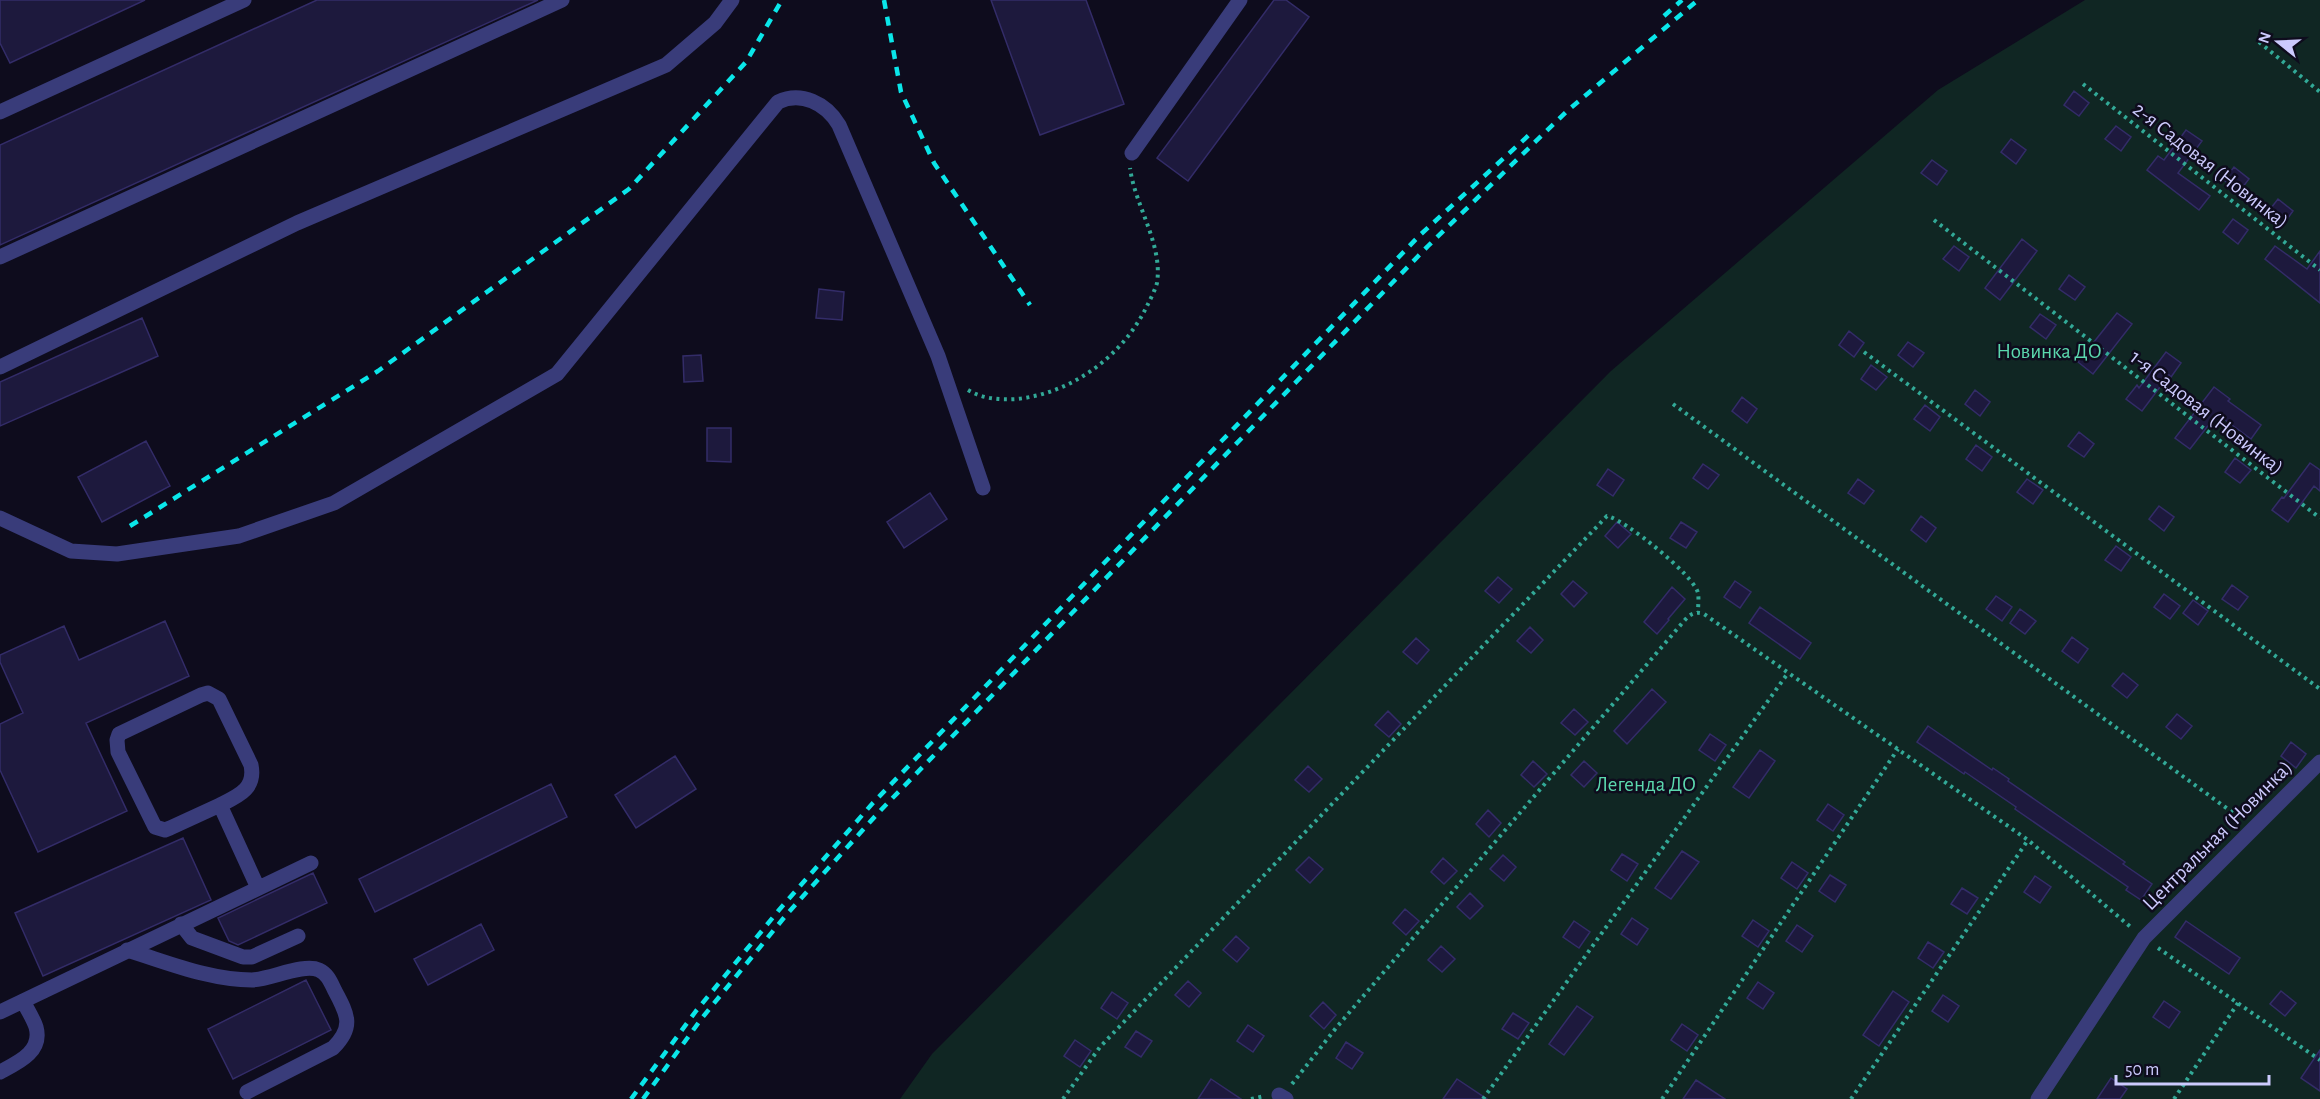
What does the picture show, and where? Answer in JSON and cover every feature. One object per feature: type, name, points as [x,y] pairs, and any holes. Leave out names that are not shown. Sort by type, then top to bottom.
[{"type":"lane","points":[[0,112],[244,0]]},
{"type":"lane","points":[[0,257],[562,0]]},
{"type":"lane","points":[[0,367],[297,223],[666,64],[715,23],[732,0]]},
{"type":"lane","points":[[1132,153],[1240,0]]},
{"type":"lane","points":[[0,518],[71,551],[117,554],[238,536],[334,503],[557,374],[778,102],[788,97],[801,97],[813,101],[833,115],[839,125],[938,356],[983,489]]},
{"type":"lane","points":[[208,693],[219,699],[251,765],[253,774],[247,789],[220,805],[165,830],[155,827],[118,752],[119,734],[201,695],[208,693]]},
{"type":"lane","name":"Центральная (Новинка)","points":[[2038,1099],[2144,938],[2320,762]]},
{"type":"lane","points":[[220,805],[258,888]]},
{"type":"lane","points":[[0,1012],[311,862]]},
{"type":"lane","points":[[181,924],[186,932],[199,942],[243,957],[252,957],[298,936]]},
{"type":"lane","points":[[127,950],[204,974],[238,980],[268,978],[308,967],[319,969],[327,975],[346,1013],[348,1022],[344,1038],[333,1048],[247,1092]]},
{"type":"lane","points":[[0,1072],[25,1059],[32,1051],[36,1041],[37,1029],[23,1001]]},
{"type":"path","points":[[2259,42],[2320,92]]},
{"type":"path","name":"2-я Садовая (Новинка)","points":[[2083,84],[2320,270]]},
{"type":"path","points":[[961,385],[980,396],[1007,399],[1038,395],[1060,388],[1079,380],[1096,368],[1136,326],[1156,285],[1158,266],[1130,171],[1132,153]]},
{"type":"path","name":"1-я Садовая (Новинка)","points":[[1934,220],[2320,518]]},
{"type":"path","points":[[1864,352],[2320,689]]},
{"type":"path","points":[[1673,404],[2252,828]]},
{"type":"path","points":[[1063,1099],[1100,1047],[1607,516],[1622,521],[1681,569],[1698,593],[1698,612]]},
{"type":"path","points":[[1251,1099],[1282,1097],[1336,1028],[1690,614],[1698,612],[2028,840],[2144,938],[2320,1060]]},
{"type":"path","points":[[1483,1099],[1788,673]]},
{"type":"path","points":[[1662,1099],[1898,749]]},
{"type":"path","points":[[1851,1099],[2028,840]]},
{"type":"path","points":[[2174,1099],[2238,1003]]},
{"type":"green space","name":"Легенда ДО","points":[[2085,0],[2320,0],[2320,1099],[900,1099],[932,1054],[1611,371],[1938,90]]},
{"type":"building","points":[[0,0],[145,0],[10,63],[0,43]]},
{"type":"building","points":[[317,0],[538,0],[0,245],[0,145]]},
{"type":"building","points":[[991,0],[1086,0],[1124,104],[1040,135]]},
{"type":"building","points":[[1274,0],[1286,0],[1309,17],[1188,181],[1157,158]]},
{"type":"building","points":[[2074,91],[2089,103],[2079,116],[2064,105]]},
{"type":"building","points":[[2116,126],[2131,137],[2121,151],[2105,139]]},
{"type":"building","points":[[2186,130],[2202,141],[2178,173],[2210,196],[2199,210],[2147,170],[2158,156],[2164,160]]},
{"type":"building","points":[[2011,139],[2026,150],[2016,164],[2001,152]]},
{"type":"building","points":[[1932,160],[1947,171],[1937,185],[1921,173]]},
{"type":"building","points":[[2234,167],[2249,179],[2239,192],[2224,180]]},
{"type":"building","points":[[2278,199],[2293,211],[2283,225],[2267,213]]},
{"type":"building","points":[[2233,219],[2248,230],[2238,244],[2223,232]]},
{"type":"building","points":[[2022,239],[2037,251],[2000,300],[1985,288]]},
{"type":"building","points":[[1954,246],[1969,257],[1959,271],[1943,259]]},
{"type":"building","points":[[2275,246],[2307,269],[2320,251],[2320,303],[2265,259]]},
{"type":"building","points":[[2069,275],[2085,287],[2075,300],[2059,289]]},
{"type":"building","points":[[819,289],[844,292],[842,320],[816,318]]},
{"type":"building","points":[[2117,313],[2132,324],[2093,374],[2078,362]]},
{"type":"building","points":[[2040,314],[2056,325],[2046,339],[2030,327]]},
{"type":"building","points":[[142,318],[158,356],[0,426],[0,382]]},
{"type":"building","points":[[1849,331],[1864,343],[1854,357],[1839,345]]},
{"type":"building","points":[[1908,342],[1924,353],[1913,367],[1898,355]]},
{"type":"building","points":[[2166,352],[2181,363],[2142,411],[2126,399],[2137,385],[2139,388]]},
{"type":"building","points":[[701,355],[703,381],[684,382],[683,356]]},
{"type":"building","points":[[1871,365],[1887,377],[1876,390],[1861,379]]},
{"type":"building","points":[[2214,387],[2230,399],[2228,401],[2261,425],[2251,439],[2217,414],[2190,449],[2175,438]]},
{"type":"building","points":[[1975,390],[1990,402],[1980,416],[1965,404]]},
{"type":"building","points":[[1742,397],[1757,409],[1747,423],[1732,411]]},
{"type":"building","points":[[1925,405],[1940,417],[1930,431],[1914,419]]},
{"type":"building","points":[[707,428],[731,428],[731,462],[707,461]]},
{"type":"building","points":[[2079,432],[2094,444],[2084,457],[2068,446]]},
{"type":"building","points":[[146,441],[170,486],[102,522],[78,477]]},
{"type":"building","points":[[1976,445],[1992,457],[1982,471],[1966,459]]},
{"type":"building","points":[[2235,458],[2251,470],[2240,483],[2225,472]]},
{"type":"building","points":[[2310,463],[2320,470],[2320,491],[2314,486],[2288,522],[2272,510]]},
{"type":"building","points":[[1703,464],[1719,475],[1708,489],[1693,478]]},
{"type":"building","points":[[1608,469],[1624,480],[1613,496],[1597,485]]},
{"type":"building","points":[[1858,479],[1874,491],[1864,504],[1848,493]]},
{"type":"building","points":[[2027,479],[2043,490],[2033,504],[2017,492]]},
{"type":"building","points":[[930,493],[947,519],[904,548],[887,522]]},
{"type":"building","points":[[2159,506],[2174,517],[2164,531],[2149,519]]},
{"type":"building","points":[[1921,516],[1936,528],[1926,542],[1911,530]]},
{"type":"building","points":[[1617,522],[1631,534],[1618,548],[1605,536]]},
{"type":"building","points":[[1681,522],[1697,532],[1686,548],[1670,538]]},
{"type":"building","points":[[2116,546],[2131,557],[2121,571],[2105,560]]},
{"type":"building","points":[[1498,577],[1512,589],[1499,603],[1485,591]]},
{"type":"building","points":[[1573,581],[1587,593],[1574,607],[1561,594]]},
{"type":"building","points":[[1735,581],[1751,592],[1740,608],[1724,597]]},
{"type":"building","points":[[2232,585],[2248,597],[2238,610],[2222,599]]},
{"type":"building","points":[[1672,587],[1685,599],[1657,634],[1644,622]]},
{"type":"building","points":[[2164,594],[2180,606],[2170,619],[2154,607]]},
{"type":"building","points":[[1996,596],[2012,607],[2002,621],[1986,609]]},
{"type":"building","points":[[2193,600],[2208,611],[2198,625],[2183,613]]},
{"type":"building","points":[[1760,607],[1811,643],[1800,659],[1749,623]]},
{"type":"building","points":[[2020,609],[2036,621],[2025,634],[2010,623]]},
{"type":"building","points":[[165,621],[189,676],[86,723],[127,811],[38,852],[0,770],[0,724],[23,713],[0,662],[0,655],[64,626],[79,660]]},
{"type":"building","points":[[1530,627],[1543,640],[1531,653],[1517,641]]},
{"type":"building","points":[[2072,637],[2088,649],[2078,663],[2062,651]]},
{"type":"building","points":[[1416,638],[1429,650],[1417,664],[1403,652]]},
{"type":"building","points":[[2123,673],[2138,685],[2127,698],[2112,686]]},
{"type":"building","points":[[1652,689],[1666,702],[1627,744],[1614,731]]},
{"type":"building","points":[[1574,709],[1588,722],[1575,735],[1561,723]]},
{"type":"building","points":[[1388,711],[1401,724],[1389,737],[1375,725]]},
{"type":"building","points":[[2177,714],[2192,726],[2181,739],[2166,727]]},
{"type":"building","points":[[1928,726],[2009,779],[2008,781],[2125,862],[2123,864],[2152,884],[2141,900],[2126,890],[2128,887],[2015,809],[2016,807],[1917,742]]},
{"type":"building","points":[[1710,734],[1726,745],[1715,761],[1699,750]]},
{"type":"building","points":[[2291,742],[2306,754],[2296,768],[2281,756]]},
{"type":"building","points":[[1760,750],[1775,761],[1749,798],[1733,787]]},
{"type":"building","points":[[675,756],[696,789],[636,828],[615,795]]},
{"type":"building","points":[[1533,761],[1547,774],[1534,787],[1521,775]]},
{"type":"building","points":[[1584,761],[1597,773],[1584,787],[1571,775]]},
{"type":"building","points":[[1308,766],[1322,779],[1309,792],[1295,780]]},
{"type":"building","points":[[551,784],[567,817],[375,912],[359,879]]},
{"type":"building","points":[[1828,804],[1844,815],[1833,831],[1817,820]]},
{"type":"building","points":[[1488,810],[1501,823],[1489,837],[1476,824]]},
{"type":"building","points":[[183,838],[211,900],[43,976],[15,913]]},
{"type":"building","points":[[1682,851],[1699,862],[1671,899],[1655,888]]},
{"type":"building","points":[[1622,854],[1638,864],[1627,881],[1611,870]]},
{"type":"building","points":[[1503,855],[1516,867],[1504,881],[1490,869]]},
{"type":"building","points":[[1309,857],[1323,869],[1310,883],[1296,870]]},
{"type":"building","points":[[1443,858],[1457,871],[1444,884],[1431,872]]},
{"type":"building","points":[[1792,862],[1808,873],[1797,889],[1781,878]]},
{"type":"building","points":[[313,873],[327,903],[238,945],[229,941],[218,918]]},
{"type":"building","points":[[1830,875],[1846,885],[1835,902],[1819,891]]},
{"type":"building","points":[[2035,876],[2051,887],[2040,903],[2024,892]]},
{"type":"building","points":[[1962,888],[1978,898],[1967,914],[1951,904]]},
{"type":"building","points":[[1470,893],[1483,906],[1470,919],[1457,907]]},
{"type":"building","points":[[1405,909],[1419,921],[1406,935],[1393,923]]},
{"type":"building","points":[[1632,918],[1648,929],[1637,945],[1621,934]]},
{"type":"building","points":[[1753,920],[1769,931],[1758,947],[1742,936]]},
{"type":"building","points":[[1574,921],[1590,932],[1579,948],[1563,937]]},
{"type":"building","points":[[2186,921],[2240,958],[2229,974],[2175,937]]},
{"type":"building","points":[[481,924],[494,950],[428,985],[414,959]]},
{"type":"building","points":[[1797,925],[1813,936],[1802,952],[1786,941]]},
{"type":"building","points":[[1236,936],[1249,948],[1237,962],[1223,950]]},
{"type":"building","points":[[1928,942],[1944,952],[1933,968],[1918,958]]},
{"type":"building","points":[[1441,946],[1455,959],[1442,972],[1428,960]]},
{"type":"building","points":[[306,980],[331,1030],[233,1079],[208,1029]]},
{"type":"building","points":[[1188,981],[1201,993],[1189,1007],[1175,995]]},
{"type":"building","points":[[1758,982],[1774,993],[1763,1009],[1747,998]]},
{"type":"building","points":[[1893,991],[1909,1002],[1879,1046],[1863,1035]]},
{"type":"building","points":[[2281,991],[2296,1003],[2285,1016],[2270,1004]]},
{"type":"building","points":[[1112,992],[1128,1003],[1117,1019],[1101,1008]]},
{"type":"building","points":[[1943,995],[1959,1006],[1948,1022],[1932,1011]]},
{"type":"building","points":[[2164,1001],[2180,1012],[2169,1028],[2153,1017]]},
{"type":"building","points":[[1323,1002],[1336,1015],[1324,1029],[1310,1016]]},
{"type":"building","points":[[1577,1006],[1593,1017],[1564,1055],[1549,1044]]},
{"type":"building","points":[[1513,1013],[1529,1023],[1518,1039],[1502,1029]]},
{"type":"building","points":[[1682,1024],[1698,1035],[1687,1051],[1671,1040]]},
{"type":"building","points":[[1248,1025],[1264,1036],[1253,1052],[1237,1041]]},
{"type":"building","points":[[1136,1031],[1152,1041],[1141,1057],[1125,1047]]},
{"type":"building","points":[[1075,1040],[1091,1051],[1080,1067],[1064,1056]]},
{"type":"building","points":[[1346,1042],[1363,1053],[1352,1069],[1336,1058]]},
{"type":"building","points":[[2320,1050],[2320,1091],[2301,1078]]},
{"type":"building","points":[[2111,1078],[2127,1089],[2120,1099],[2097,1099]]},
{"type":"building","points":[[1211,1079],[1241,1099],[1198,1099]]},
{"type":"building","points":[[1457,1079],[1487,1099],[1443,1099]]},
{"type":"building","points":[[1696,1080],[1725,1099],[1683,1099]]},
{"type":"railway","points":[[130,526],[378,371],[629,189],[746,62],[782,0]]},
{"type":"railway","points":[[884,0],[901,92],[934,163],[1030,305]]},
{"type":"railway","points":[[1664,16],[1682,0]]},
{"type":"railway","points":[[643,1099],[702,1018],[787,914],[879,812],[1428,246],[1566,112],[1698,0]]},
{"type":"railway","points":[[631,1099],[696,1011],[779,910],[872,804],[1420,235],[1529,135]]},
{"type":"park label","name":"Новинка ДО","points":[[2049,351]]}]
